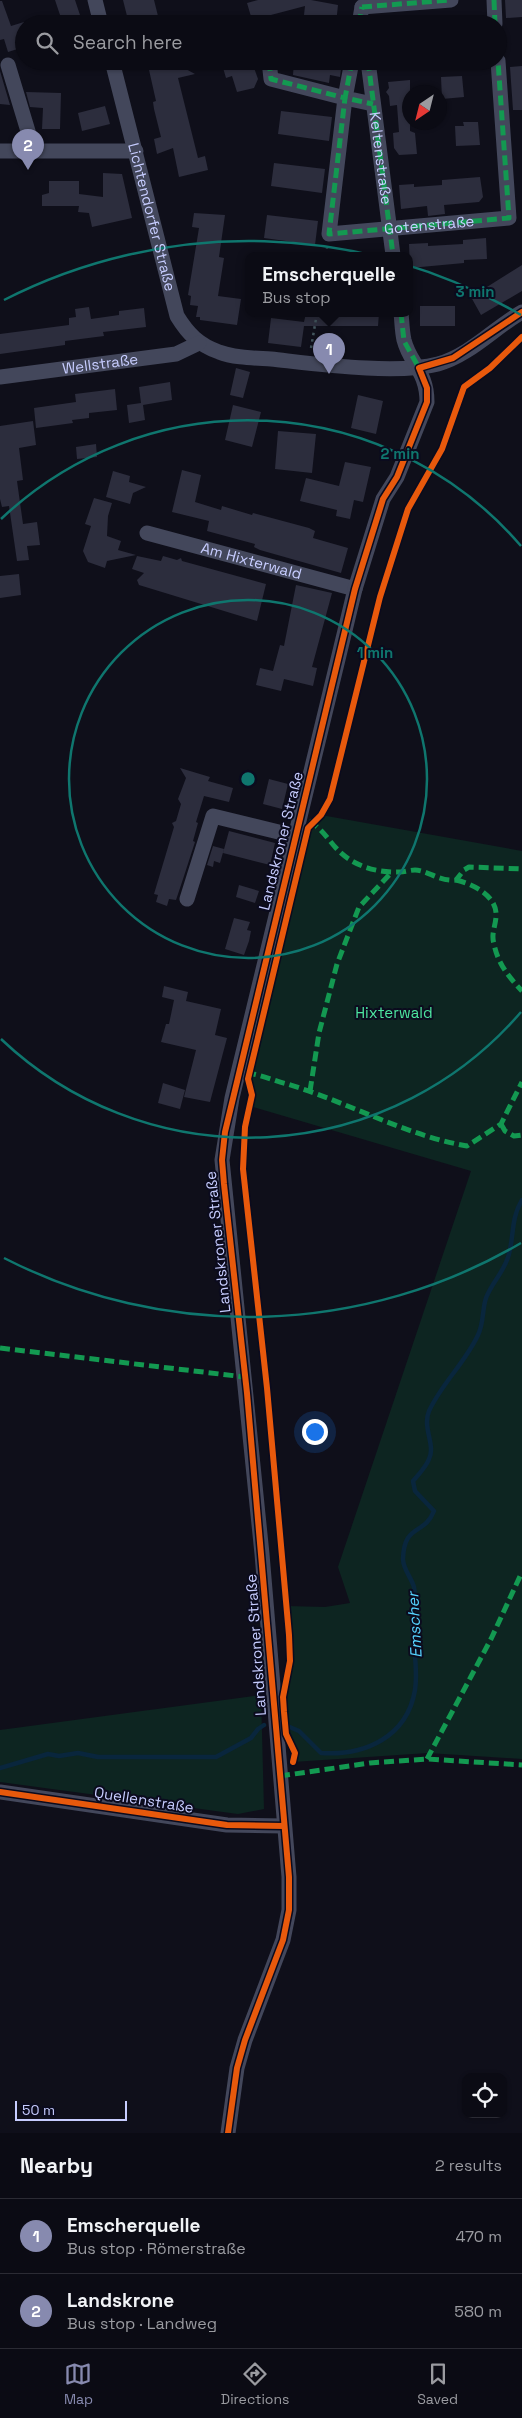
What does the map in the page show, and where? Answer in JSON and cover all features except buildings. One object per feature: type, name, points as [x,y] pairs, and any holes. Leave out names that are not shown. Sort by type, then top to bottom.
[{"type":"street","points":[[95,0],[99,15]]},
{"type":"street","points":[[362,6],[451,0]]},
{"type":"street","points":[[494,0],[495,15]]},
{"type":"street","points":[[360,15],[362,6]]},
{"type":"street","points":[[362,6],[363,15]]},
{"type":"street","points":[[8,65],[34,151]]},
{"type":"street","name":"Lichtendorfer Straße","points":[[114,70],[177,316],[186,331],[199,343],[220,353],[309,363],[419,368],[453,358],[522,312]]},
{"type":"street","points":[[270,70],[271,79],[373,104]]},
{"type":"street","name":"Gotenstraße","points":[[350,70],[345,98],[329,234],[509,218],[499,70]]},
{"type":"street","name":"Keltenstraße","points":[[369,70],[393,252]]},
{"type":"street","points":[[0,151],[136,151]]},
{"type":"street","points":[[401,317],[404,342],[419,368]]},
{"type":"street","name":"Wellstraße","points":[[0,377],[176,354],[199,343]]},
{"type":"street","name":"Landskroner Straße","points":[[228,2133],[237,2068],[245,2040],[274,1969],[283,1940],[289,1902],[252,1450],[222,1160],[232,1098],[355,589],[383,499],[397,477],[427,402],[427,388],[419,368]]},
{"type":"street","name":"Am Hixterwald","points":[[146,533],[355,589]]},
{"type":"street","points":[[187,899],[213,816],[295,836]]},
{"type":"street","name":"Quellenstraße","points":[[0,1792],[226,1825],[284,1826]]},
{"type":"path","points":[[309,363],[315,317]]},
{"type":"green space","name":"Hixterwald","points":[[321,815],[522,851],[522,1759],[428,1753],[293,1762],[295,1753],[286,1734],[283,1697],[290,1661],[286,1606],[325,1607],[350,1603],[338,1567],[471,1171],[250,1106],[252,1095],[248,1079],[308,828]]},
{"type":"green space","points":[[261,1695],[264,1809],[238,1814],[0,1782],[0,1730]]},
{"type":"waterway","name":"Emscher","points":[[285,1725],[299,1731],[321,1753],[353,1751],[368,1747],[382,1740],[403,1720],[410,1706],[415,1690],[416,1676],[413,1627],[415,1593],[403,1559],[407,1540],[430,1519],[434,1511],[415,1491],[413,1481],[426,1465],[431,1454],[427,1417],[440,1391],[467,1355],[478,1335],[486,1298],[507,1260],[511,1247],[514,1220],[522,1200]]},
{"type":"waterway","name":"Emscher","points":[[0,1768],[48,1754],[59,1756],[78,1753],[98,1757],[216,1757],[251,1738],[264,1725]]},
{"type":"marked path","points":[[362,7],[451,0]]},
{"type":"marked path","points":[[494,0],[495,15]]},
{"type":"marked path","points":[[361,15],[362,7]]},
{"type":"marked path","points":[[270,70],[271,79],[345,98],[329,234],[509,218],[499,70]]},
{"type":"marked path","points":[[350,70],[345,98],[373,104]]},
{"type":"marked path","points":[[369,70],[393,252]]},
{"type":"marked path","points":[[401,317],[404,341],[419,368]]},
{"type":"marked path","points":[[309,821],[342,854],[357,864],[374,870],[391,872],[413,870],[439,878],[456,880],[469,867],[522,869]]},
{"type":"marked path","points":[[310,1091],[319,1033],[337,964],[359,907],[392,872]]},
{"type":"marked path","points":[[456,880],[477,888],[489,897],[493,903],[496,910],[493,940],[498,958],[522,991]]},
{"type":"marked path","points":[[246,1073],[310,1091],[421,1134],[467,1146],[501,1124],[522,1082]]},
{"type":"marked path","points":[[501,1124],[505,1131],[514,1136],[522,1135]]},
{"type":"marked path","points":[[0,1348],[245,1377]]},
{"type":"marked path","points":[[427,1759],[491,1639],[522,1572]]},
{"type":"marked path","points":[[280,1776],[370,1763],[427,1759],[522,1765]]},
{"type":"cycle path","points":[[228,2133],[237,2068],[245,2040],[283,1940],[289,1910],[289,1877],[247,1393],[224,1184],[222,1160],[225,1132],[355,589],[383,499],[397,477],[427,402],[427,388],[419,368],[453,358],[522,312]]},
{"type":"cycle path","points":[[293,1762],[295,1753],[286,1734],[283,1697],[290,1661],[289,1635],[267,1388],[243,1169],[245,1127],[252,1095],[248,1079],[308,828],[321,815],[330,799],[380,597],[408,509],[442,449],[464,387],[490,368],[522,337]]},
{"type":"cycle path","points":[[0,1792],[227,1825],[284,1826]]},
{"type":"place","name":"Landskrone","points":[[28,170]]},
{"type":"place","name":"Emscherquelle","points":[[329,374]]}]
